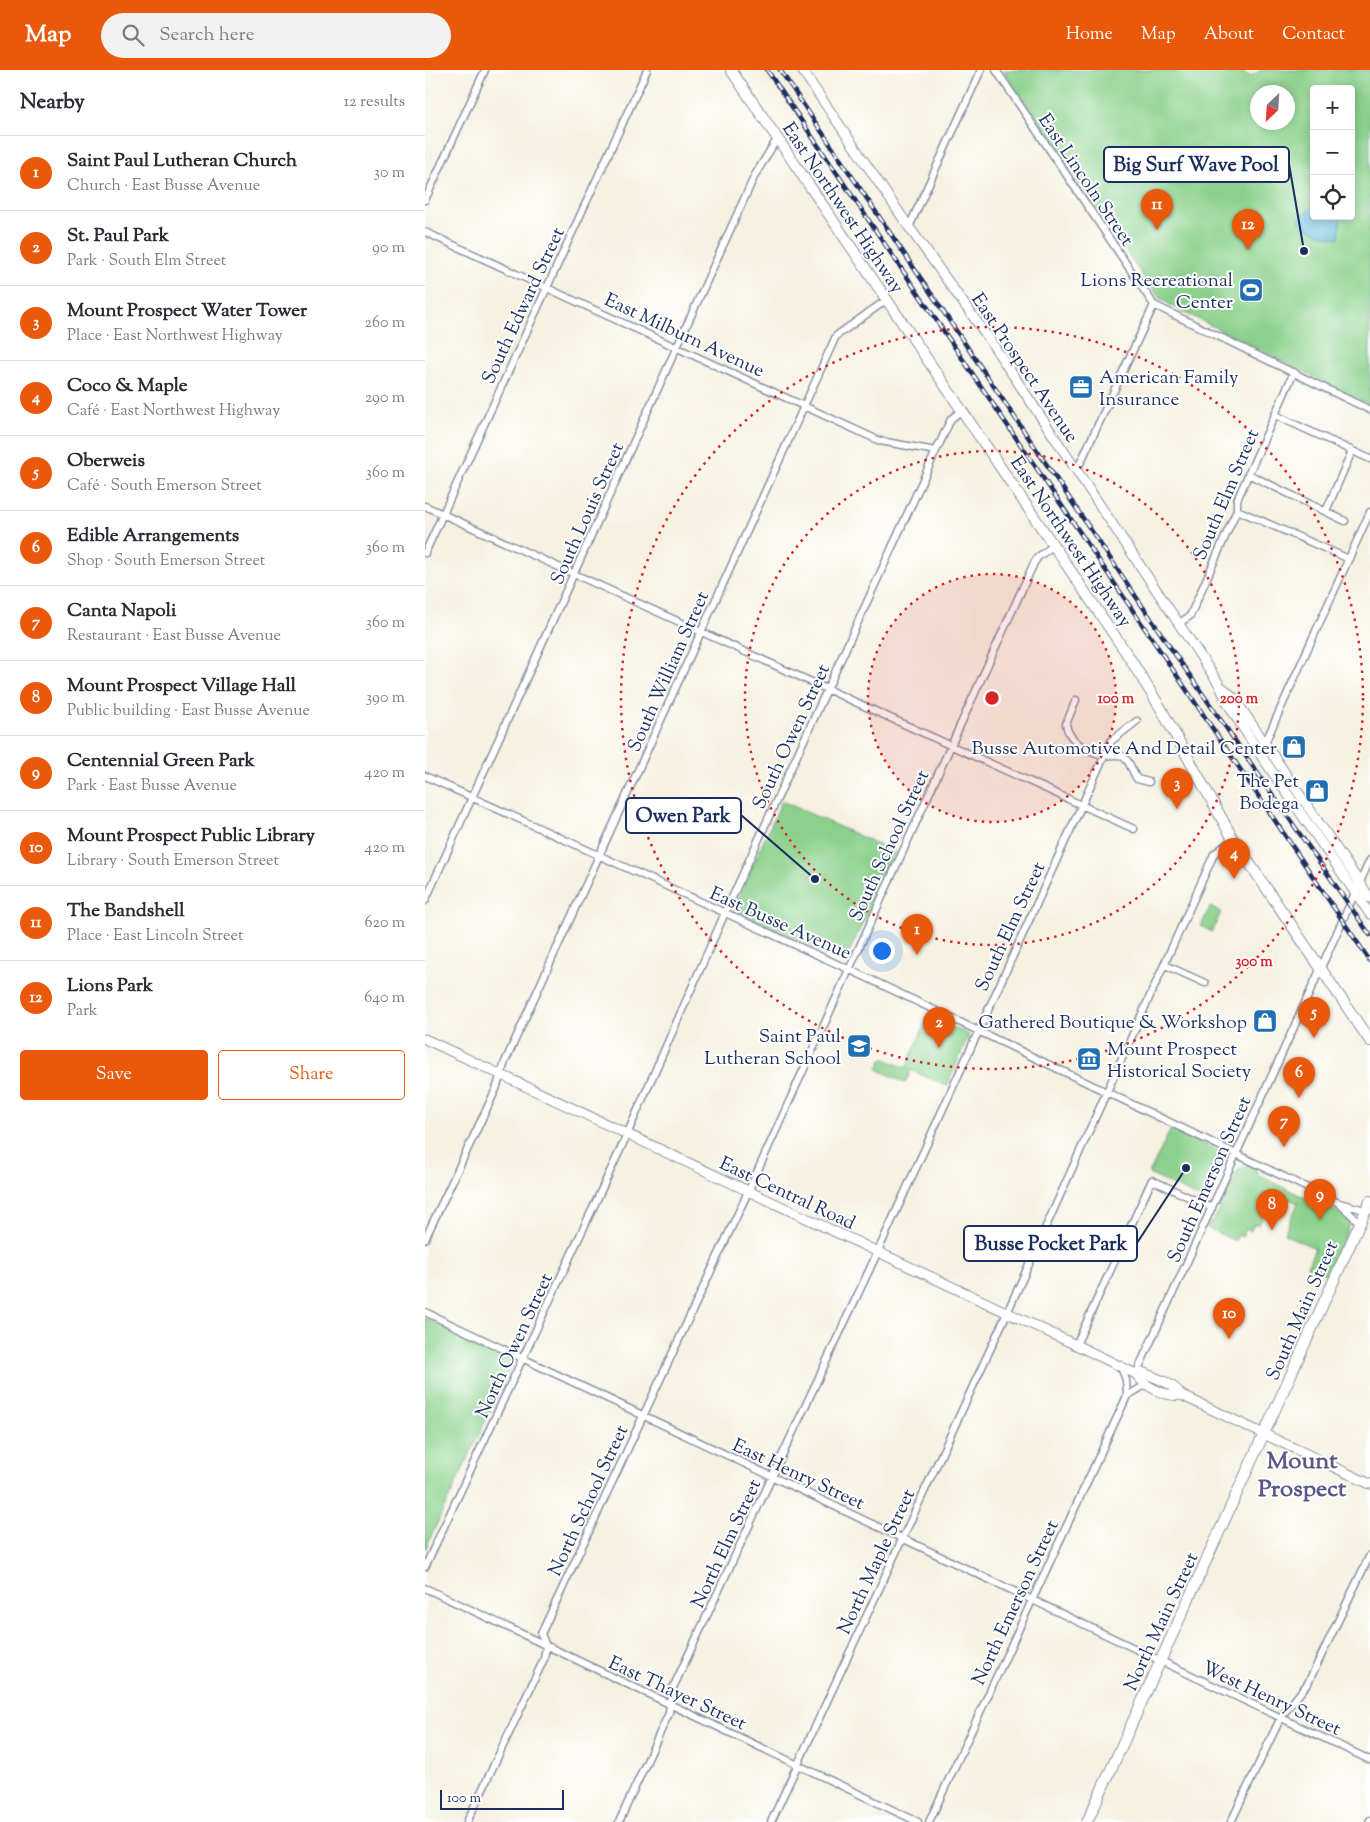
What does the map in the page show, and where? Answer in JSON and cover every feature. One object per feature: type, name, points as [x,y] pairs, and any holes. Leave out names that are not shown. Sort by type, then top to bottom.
[{"type":"main road","name":"East Northwest Highway","points":[[731,70],[1141,676],[1233,839],[1370,1042]]},
{"type":"main road","name":"South Main Street","points":[[1264,1434],[1360,1223],[1369,1208]]},
{"type":"main road","name":"North Main Street","points":[[1087,1822],[1264,1434]]},
{"type":"street","points":[[425,200],[485,70]]},
{"type":"street","name":"South Edward Street","points":[[425,553],[647,70]]},
{"type":"street","name":"East Prospect Avenue","points":[[802,70],[909,227],[987,336],[1219,684],[1228,704],[1260,754],[1370,914]]},
{"type":"street","points":[[909,227],[981,70]]},
{"type":"street","name":"East Lincoln Street","points":[[996,70],[1154,305]]},
{"type":"street","name":"South Louis Street","points":[[425,900],[575,575],[755,176],[777,139]]},
{"type":"street","name":"East Milburn Avenue","points":[[425,232],[880,441],[936,451]]},
{"type":"street","name":"South William Street","points":[[425,1239],[836,336],[885,300]]},
{"type":"street","points":[[1077,470],[1154,305],[1370,410]]},
{"type":"street","name":"South Elm Street","points":[[1178,624],[1190,616],[1237,510],[1237,500],[1248,474],[1295,372]]},
{"type":"street","name":"South Owen Street","points":[[627,1134],[936,451],[951,419],[962,410]]},
{"type":"street","points":[[1275,416],[1370,459]]},
{"type":"street","points":[[1326,512],[1352,451]]},
{"type":"street","points":[[1248,474],[1345,521]]},
{"type":"street","points":[[425,506],[1134,829]]},
{"type":"street","points":[[1237,510],[1349,559]]},
{"type":"street","points":[[1260,754],[1370,512]]},
{"type":"street","name":"South School Street","points":[[748,1192],[1034,563],[1038,557],[1054,545]]},
{"type":"street","name":"East Prospect Avenue","points":[[1219,684],[1234,698],[1370,898]]},
{"type":"street","points":[[1076,700],[1067,716],[1067,730],[1084,747],[1105,756],[1113,754],[1122,756],[1137,779],[1149,782]]},
{"type":"street","name":"South Elm Street","points":[[878,1252],[1113,738],[1137,721]]},
{"type":"street","name":"East Busse Avenue","points":[[425,776],[848,969],[1236,1154],[1310,1187],[1339,1204],[1360,1223]]},
{"type":"street","name":"North Maple Street","points":[[771,1822],[1108,1093],[1214,854],[1233,839]]},
{"type":"street","name":"South Emerson Street","points":[[1136,1374],[1370,860]]},
{"type":"street","points":[[1165,965],[1205,983]]},
{"type":"street","name":"East Central Road","points":[[425,1039],[1076,1345],[1136,1374],[1140,1381],[1173,1397],[1181,1395]]},
{"type":"street","name":"North Owen Street","points":[[425,1567],[627,1134]]},
{"type":"street","points":[[1076,1345],[1152,1180],[1212,1208]]},
{"type":"street","name":"North School Street","points":[[467,1822],[544,1659],[546,1646],[541,1634],[748,1192]]},
{"type":"street","name":"East Busse Avenue","points":[[1339,1204],[1369,1208]]},
{"type":"street","name":"North Elm Street","points":[[619,1822],[671,1706],[671,1692],[878,1252]]},
{"type":"street","name":"East Henry Street","points":[[425,1312],[1161,1662]]},
{"type":"street","points":[[1121,1367],[1126,1380],[1127,1396],[1147,1384]]},
{"type":"street","name":"East Central Road","points":[[1136,1374],[1142,1372],[1154,1377],[1177,1389],[1181,1395],[1370,1484]]},
{"type":"street","name":"North Emerson Street","points":[[929,1822],[1127,1396]]},
{"type":"street","points":[[1231,1822],[1281,1717],[1308,1683],[1370,1555]]},
{"type":"street","name":"East Thayer Street","points":[[425,1588],[918,1822]]},
{"type":"street","name":"West Henry Street","points":[[1161,1662],[1370,1760]]},
{"type":"green space","points":[[1003,70],[1236,70],[1250,76],[1262,70],[1370,70],[1370,405],[1170,305],[1159,297],[1144,278]]},
{"type":"green space","points":[[782,801],[895,852],[846,959],[839,958],[736,911],[734,906]]},
{"type":"green space","points":[[1210,907],[1221,912],[1212,932],[1201,926]]},
{"type":"green space","points":[[929,1015],[969,1035],[947,1086],[911,1070],[905,1083],[877,1069],[883,1058],[906,1068]]},
{"type":"green space","points":[[1171,1129],[1223,1153],[1225,1157],[1206,1201],[1149,1174]]},
{"type":"green space","points":[[1248,1164],[1256,1168],[1258,1175],[1310,1200],[1316,1196],[1322,1199],[1329,1208],[1350,1219],[1350,1224],[1328,1275],[1307,1266],[1315,1248],[1284,1234],[1298,1203],[1274,1192],[1259,1225],[1254,1223],[1251,1231],[1246,1229],[1242,1237],[1238,1235],[1235,1241],[1207,1228],[1214,1220],[1238,1169]]},
{"type":"green space","points":[[425,1318],[511,1359],[513,1363],[425,1549]]},
{"type":"water","points":[[1310,209],[1310,220],[1341,220],[1339,238],[1317,232],[1298,220]]},
{"type":"railway","points":[[767,70],[1370,961]]},
{"type":"railway","points":[[780,70],[1170,647],[1370,935]]},
{"type":"place","name":"The Bandshell","points":[[1157,230]]},
{"type":"place","name":"Lions Park","points":[[1248,250]]},
{"type":"place","name":"Big Surf Wave Pool","points":[[1304,251]]},
{"type":"place","name":"Lions Recreational Center","points":[[1251,290]]},
{"type":"place","name":"American Family Insurance","points":[[1081,387]]},
{"type":"place","name":"Busse Automotive And Detail Center","points":[[1294,747]]},
{"type":"place","name":"The Pet Bodega","points":[[1317,791]]},
{"type":"place","name":"Mount Prospect Water Tower","points":[[1177,809]]},
{"type":"place","name":"Owen Park","points":[[815,879]]},
{"type":"place","name":"Coco & Maple","points":[[1234,879]]},
{"type":"place","name":"Saint Paul Lutheran Church","points":[[917,955]]},
{"type":"place","name":"Gathered Boutique & Workshop","points":[[1265,1021]]},
{"type":"place","name":"Oberweis","points":[[1314,1038]]},
{"type":"place","name":"Saint Paul Lutheran School","points":[[859,1046]]},
{"type":"place","name":"St. Paul Park","points":[[939,1048]]},
{"type":"place","name":"Mount Prospect Historical Society","points":[[1089,1059]]},
{"type":"place","name":"Edible Arrangements","points":[[1299,1098]]},
{"type":"place","name":"Canta Napoli","points":[[1284,1147]]},
{"type":"place","name":"Busse Pocket Park","points":[[1186,1168]]},
{"type":"place","name":"Centennial Green Park","points":[[1320,1220]]},
{"type":"place","name":"Mount Prospect Village Hall","points":[[1272,1230]]},
{"type":"place","name":"Mount Prospect Public Library","points":[[1229,1339]]},
{"type":"district","name":"Mount Prospect","points":[[1302,1474]]}]
